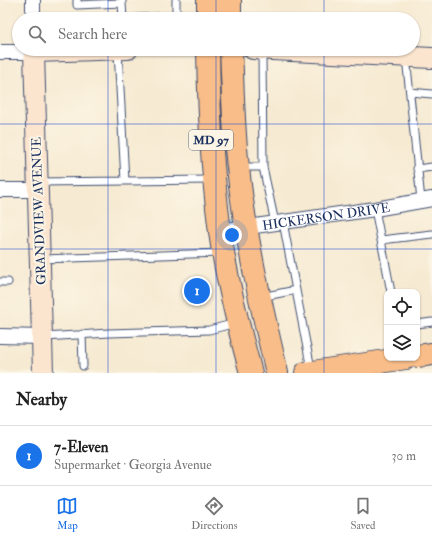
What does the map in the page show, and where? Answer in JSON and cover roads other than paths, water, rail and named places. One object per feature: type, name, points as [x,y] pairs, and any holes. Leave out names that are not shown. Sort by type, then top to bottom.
[{"type":"main road","points":[[208,0],[208,12]]},
{"type":"main road","points":[[230,0],[230,12]]},
{"type":"main road","name":"MD 97","points":[[208,56],[209,104],[214,180],[220,231],[223,253],[250,373]]},
{"type":"main road","name":"MD 97","points":[[231,56],[238,168],[246,227],[259,297],[277,373]]},
{"type":"main road","points":[[420,356],[432,354]]},
{"type":"main road","points":[[309,372],[385,361]]},
{"type":"street","points":[[32,0],[33,12]]},
{"type":"street","points":[[0,52],[12,52]]},
{"type":"street","name":"GRANDVIEW AVENUE","points":[[34,56],[43,373]]},
{"type":"street","points":[[420,56],[432,58]]},
{"type":"street","points":[[0,190],[37,186]]},
{"type":"street","name":"HICKERSON DRIVE","points":[[220,231],[375,209],[426,200]]},
{"type":"street","points":[[0,336],[41,337]]},
{"type":"lane","points":[[77,0],[77,5],[122,2],[123,12]]},
{"type":"lane","points":[[176,0],[176,12]]},
{"type":"lane","points":[[118,56],[125,181]]},
{"type":"lane","points":[[262,56],[263,167],[279,222],[296,290],[309,372]]},
{"type":"lane","points":[[406,56],[417,170],[426,200]]},
{"type":"lane","points":[[410,92],[432,94]]},
{"type":"lane","points":[[238,168],[263,167]]},
{"type":"lane","points":[[417,170],[432,167]]},
{"type":"lane","points":[[37,186],[125,181],[214,180]]},
{"type":"lane","points":[[375,209],[390,289]]},
{"type":"lane","points":[[381,240],[432,234]]},
{"type":"lane","points":[[39,259],[223,253]]},
{"type":"lane","points":[[0,282],[8,282]]},
{"type":"lane","points":[[259,297],[296,290]]},
{"type":"lane","points":[[41,337],[82,334],[209,330],[239,322]]},
{"type":"lane","points":[[420,324],[432,322]]},
{"type":"lane","points":[[82,334],[83,366]]},
{"type":"place","name":"7-Eleven","points":[[197,291]]}]
